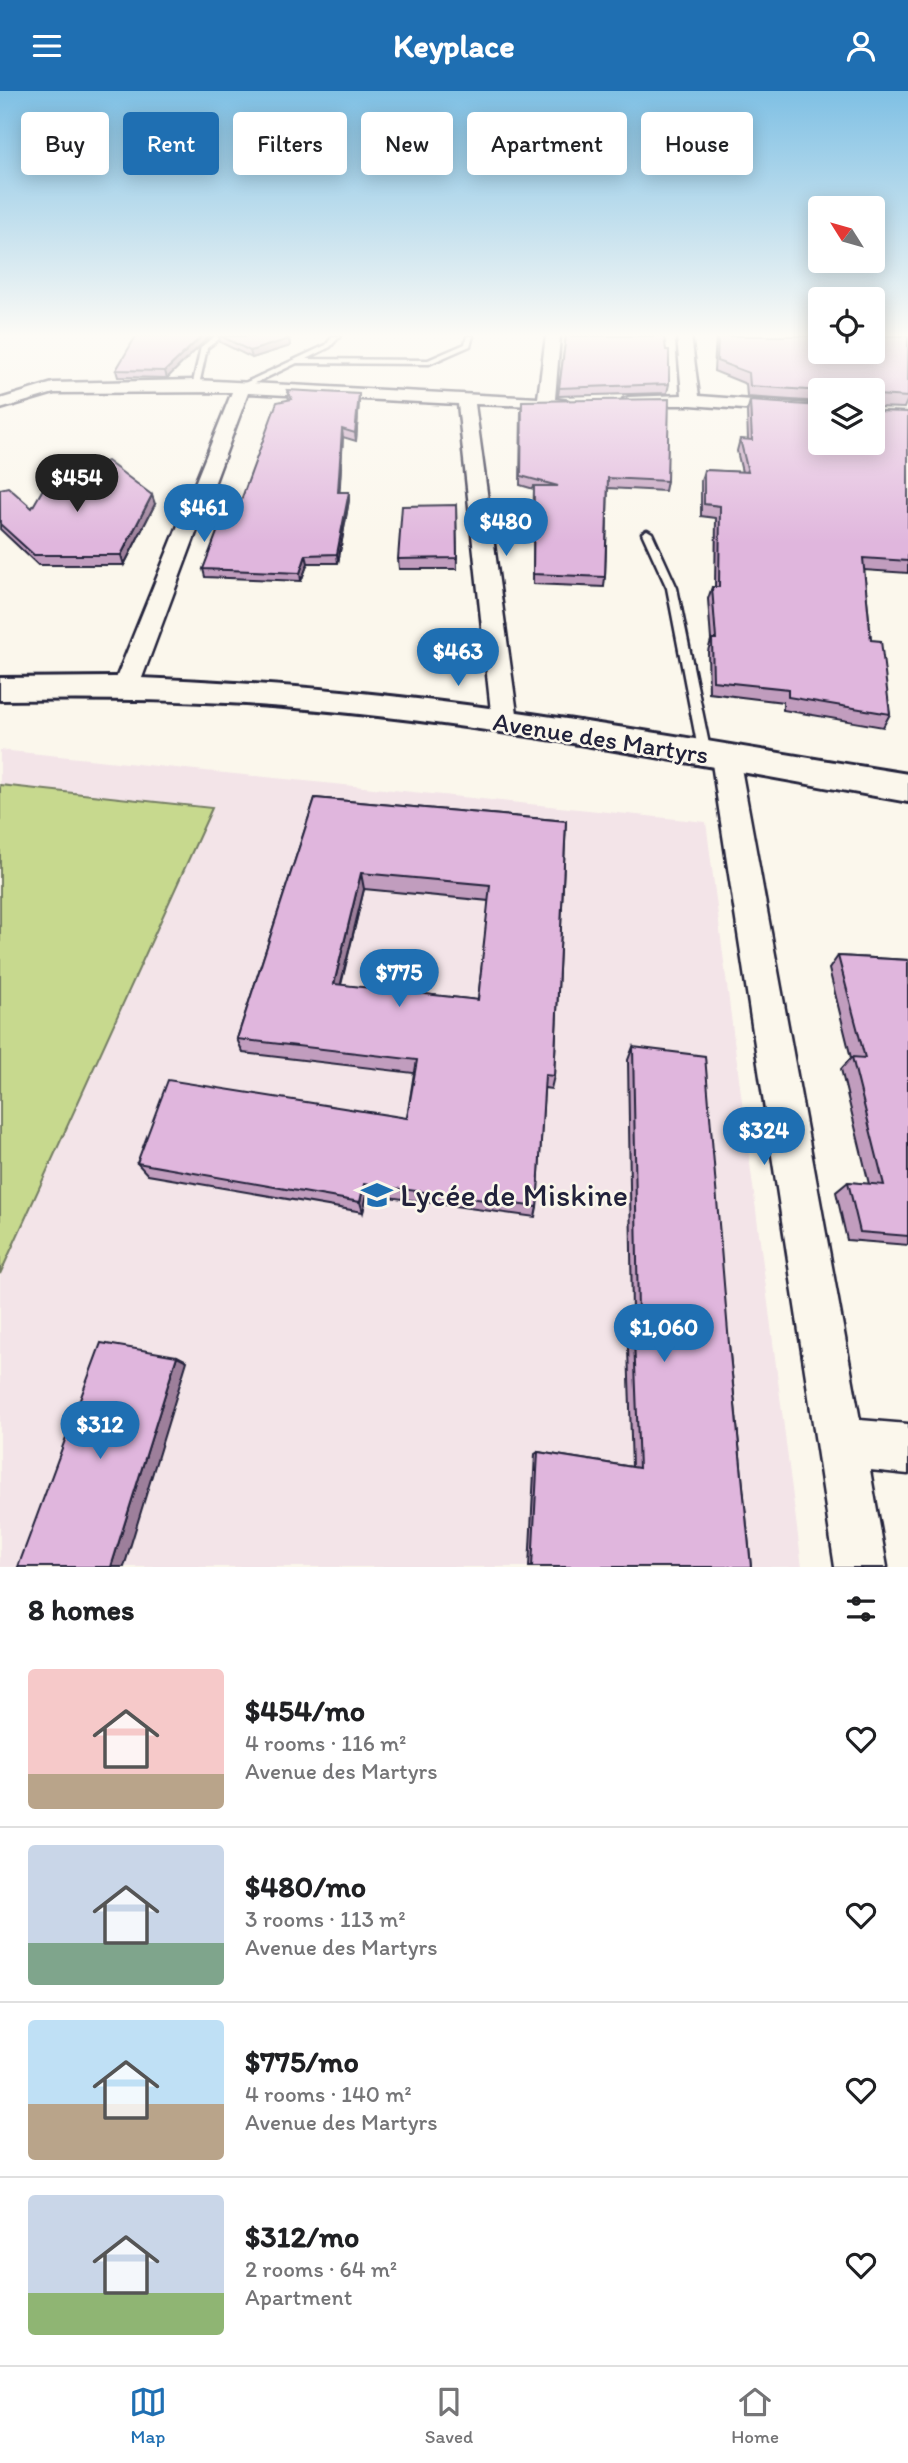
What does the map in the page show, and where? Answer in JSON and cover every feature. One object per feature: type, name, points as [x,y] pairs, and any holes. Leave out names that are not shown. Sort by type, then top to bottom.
[{"type":"main road","name":"Avenue des Martyrs","points":[[2,692],[126,686],[248,693],[505,721],[908,787]]},
{"type":"street","points":[[0,423],[15,405]]},
{"type":"street","points":[[126,686],[235,405]]},
{"type":"street","points":[[467,405],[505,721]]},
{"type":"street","points":[[754,405],[808,409]]},
{"type":"street","points":[[715,756],[842,1443],[861,1567]]},
{"type":"street","points":[[842,1443],[908,1449]]},
{"type":"lane","points":[[647,533],[672,588],[715,756]]},
{"type":"shaded area","name":"Lycée de Miskine","points":[[0,750],[706,822],[802,1567],[0,1567]]},
{"type":"green space","points":[[0,785],[212,808],[0,1274]]},
{"type":"building","points":[[276,405],[358,405],[355,433],[342,429],[338,492],[349,492],[337,554],[306,555],[300,573],[203,569],[224,514],[236,514]]},
{"type":"building","points":[[522,405],[669,405],[667,481],[608,478],[605,577],[533,574],[534,486],[558,486],[521,476]]},
{"type":"building","points":[[750,405],[808,405],[808,455],[885,455],[885,411],[908,412],[908,561],[863,558],[871,640],[881,641],[890,714],[788,697],[788,689],[713,681],[712,639],[716,639],[712,587],[719,587],[720,506],[704,504],[704,470],[748,472],[740,439],[752,440]]},
{"type":"building","points":[[107,461],[152,495],[121,555],[34,555],[0,524],[0,489],[8,487],[32,508],[47,482]]},
{"type":"building","points":[[456,505],[457,558],[398,559],[402,506]]},
{"type":"building","points":[[315,798],[566,821],[554,1076],[545,1075],[537,1207],[364,1184],[360,1202],[137,1163],[168,1080],[407,1118],[417,1060],[237,1039]],"holes":[[[361,873],[490,885],[478,1000],[334,984]]]},
{"type":"building","points":[[838,956],[908,960],[908,1236],[860,1232],[848,1182],[884,1185],[852,1057],[865,1058]]},
{"type":"building","points":[[633,1047],[705,1056],[751,1567],[532,1567],[538,1452],[639,1468],[633,1312],[638,1312]]},
{"type":"building","points":[[101,1343],[177,1356],[111,1567],[18,1567]]},
{"type":"place","name":"Lycée de Miskine","points":[[377,1195]]}]
